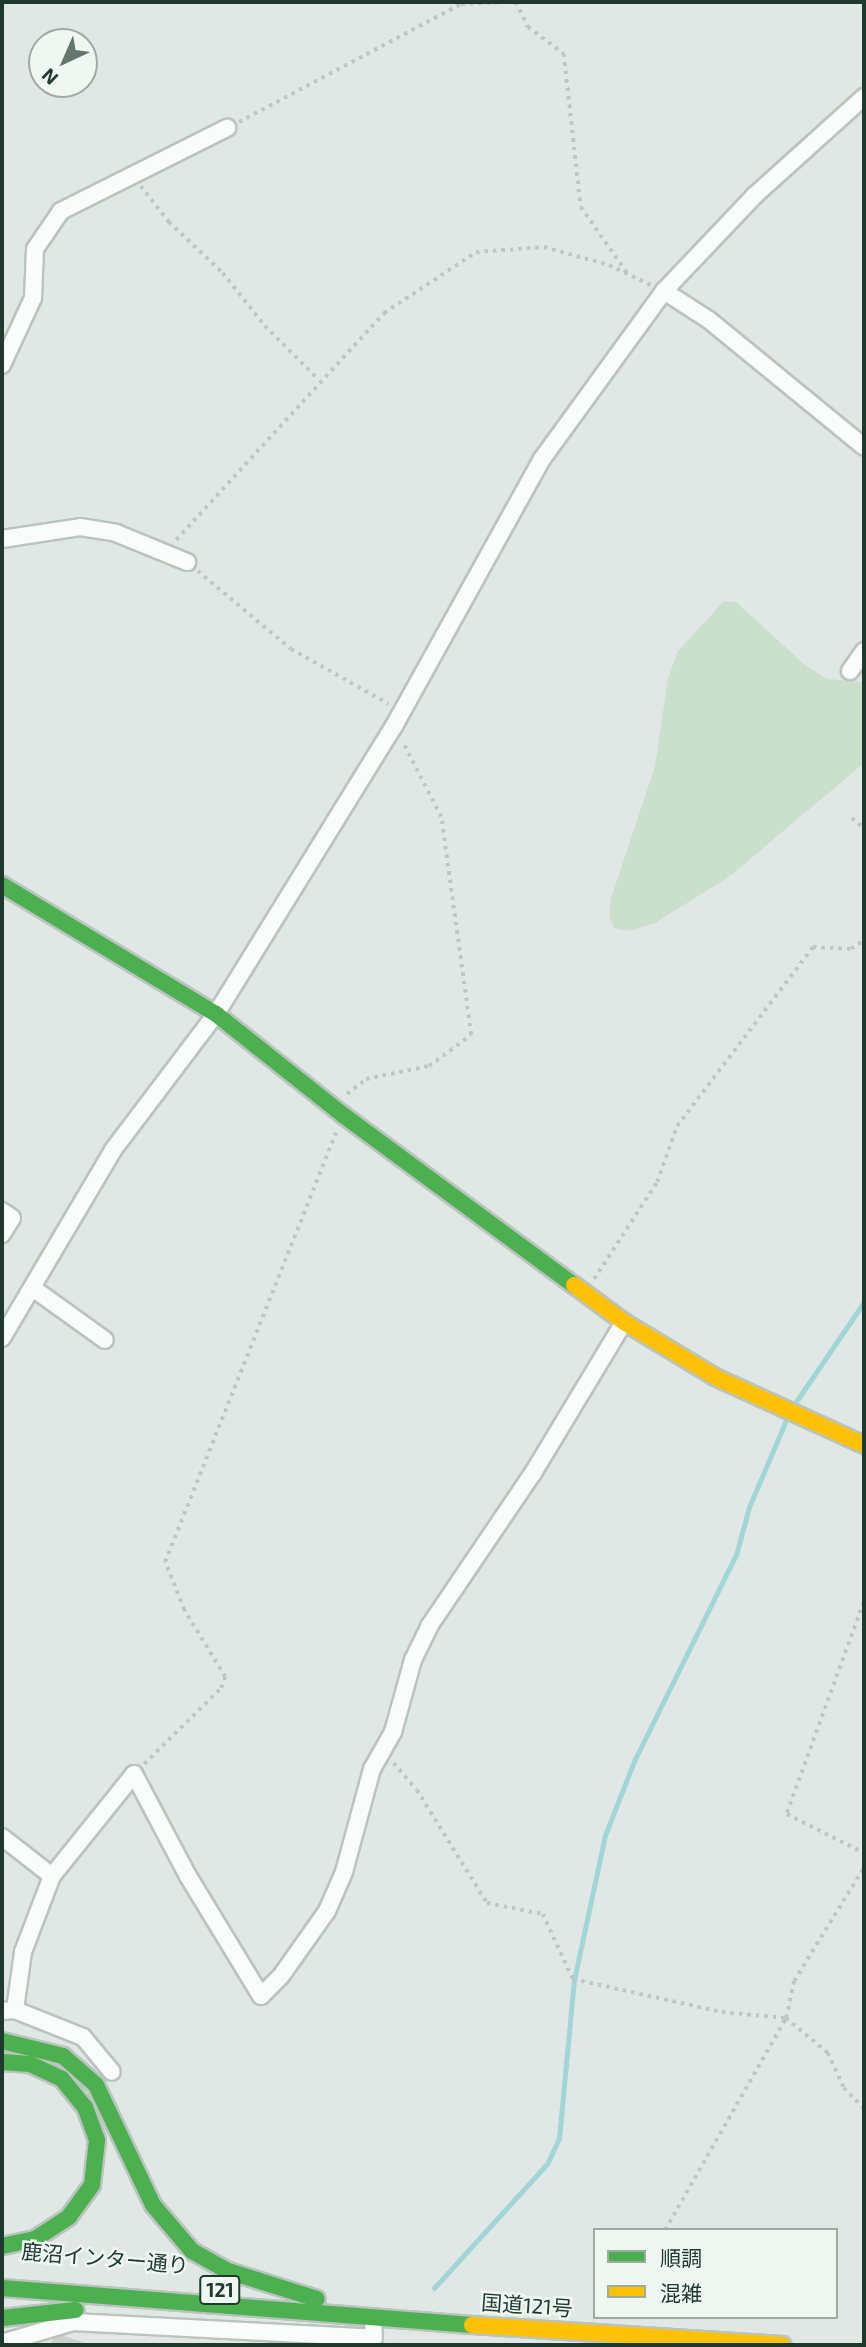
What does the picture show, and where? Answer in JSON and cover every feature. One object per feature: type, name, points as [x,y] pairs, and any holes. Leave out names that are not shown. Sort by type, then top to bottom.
[{"type":"main road","points":[[2,885],[216,1014],[338,1110],[624,1322],[715,1377],[864,1445]]},
{"type":"main road","points":[[2,2041],[41,2047],[63,2056],[96,2085],[115,2117],[153,2204],[192,2251],[228,2271],[317,2299]]},
{"type":"main road","points":[[2,2062],[30,2064],[62,2079],[85,2107],[97,2140],[92,2185],[69,2217],[35,2239],[2,2246]]},
{"type":"main road","name":"鹿沼インター通り","points":[[57,2274],[373,2304],[437,2320]]},
{"type":"main road","name":"鹿沼インター通り","points":[[2,2288],[373,2319],[437,2320]]},
{"type":"main road","points":[[2,2318],[34,2311],[161,2311],[194,2304]]},
{"type":"main road","name":"国道121号","points":[[437,2320],[782,2345]]},
{"type":"street","points":[[4,1329],[34,1289],[113,1150],[216,1014],[403,712],[542,459],[664,292],[754,196],[864,97]]},
{"type":"street","points":[[2,365],[33,298],[35,248],[61,211],[227,128]]},
{"type":"street","points":[[664,292],[709,320],[864,447]]},
{"type":"street","points":[[2,539],[80,527],[116,533],[187,562]]},
{"type":"street","points":[[850,671],[864,651]]},
{"type":"street","points":[[2,1211],[12,1218],[2,1234]]},
{"type":"street","points":[[34,1289],[106,1340]]},
{"type":"street","points":[[112,2072],[83,2037],[8,2011],[23,1952],[52,1876],[134,1774],[188,1876],[261,1996],[306,1946],[327,1911],[344,1872],[372,1769],[393,1732],[413,1660],[430,1626],[533,1473],[624,1322]]},
{"type":"street","points":[[2,1837],[52,1876]]},
{"type":"street","points":[[2,2343],[73,2322],[229,2337],[374,2338],[373,2319]]},
{"type":"path","points":[[227,128],[461,4],[505,2]]},
{"type":"path","points":[[516,2],[528,27],[564,54],[581,207],[629,275]]},
{"type":"path","points":[[132,175],[169,222],[223,273],[265,327],[319,380]]},
{"type":"path","points":[[166,552],[319,380],[384,313],[476,252],[544,247],[629,275],[664,292]]},
{"type":"path","points":[[187,562],[291,649],[403,712]]},
{"type":"path","points":[[134,1774],[221,1688],[225,1678],[184,1610],[165,1562],[338,1110],[366,1079],[429,1066],[471,1035],[441,817],[394,726]]},
{"type":"path","points":[[852,818],[864,828]]},
{"type":"path","points":[[585,1293],[657,1181],[677,1126],[813,947],[851,950],[864,940]]},
{"type":"path","points":[[864,1602],[787,1814],[864,1853]]},
{"type":"path","points":[[383,1750],[417,1790],[487,1903],[543,1914],[573,1979],[722,2012],[786,2018],[828,2053],[844,2088],[864,2108]]},
{"type":"path","points":[[666,2228],[786,2018],[794,1981],[864,1867]]},
{"type":"green space","points":[[724,601],[736,602],[805,665],[827,679],[864,682],[864,763],[730,876],[655,923],[630,931],[614,928],[609,916],[611,898],[655,766],[668,678],[678,651]]},
{"type":"building","points":[[54,2333],[92,2345],[51,2345]]},
{"type":"waterway","points":[[793,1406],[864,1302]]},
{"type":"waterway","points":[[434,2288],[547,2164],[559,2138],[574,1980],[605,1835],[635,1759],[736,1555],[749,1507],[787,1418]]},
{"type":"traffic: fast","points":[[2,885],[216,1014],[343,1115],[574,1285]]},
{"type":"traffic: fast","points":[[2,2041],[63,2056],[96,2085],[153,2205],[192,2251],[228,2271],[317,2299]]},
{"type":"traffic: fast","points":[[2,2062],[30,2064],[62,2079],[85,2107],[97,2140],[92,2185],[69,2217],[35,2239],[2,2246]]},
{"type":"traffic: fast","points":[[2,2288],[472,2325]]},
{"type":"traffic: fast","points":[[2,2318],[76,2310]]},
{"type":"traffic: slow","points":[[574,1285],[624,1322],[715,1377],[864,1445]]},
{"type":"traffic: slow","points":[[472,2325],[782,2345]]}]
